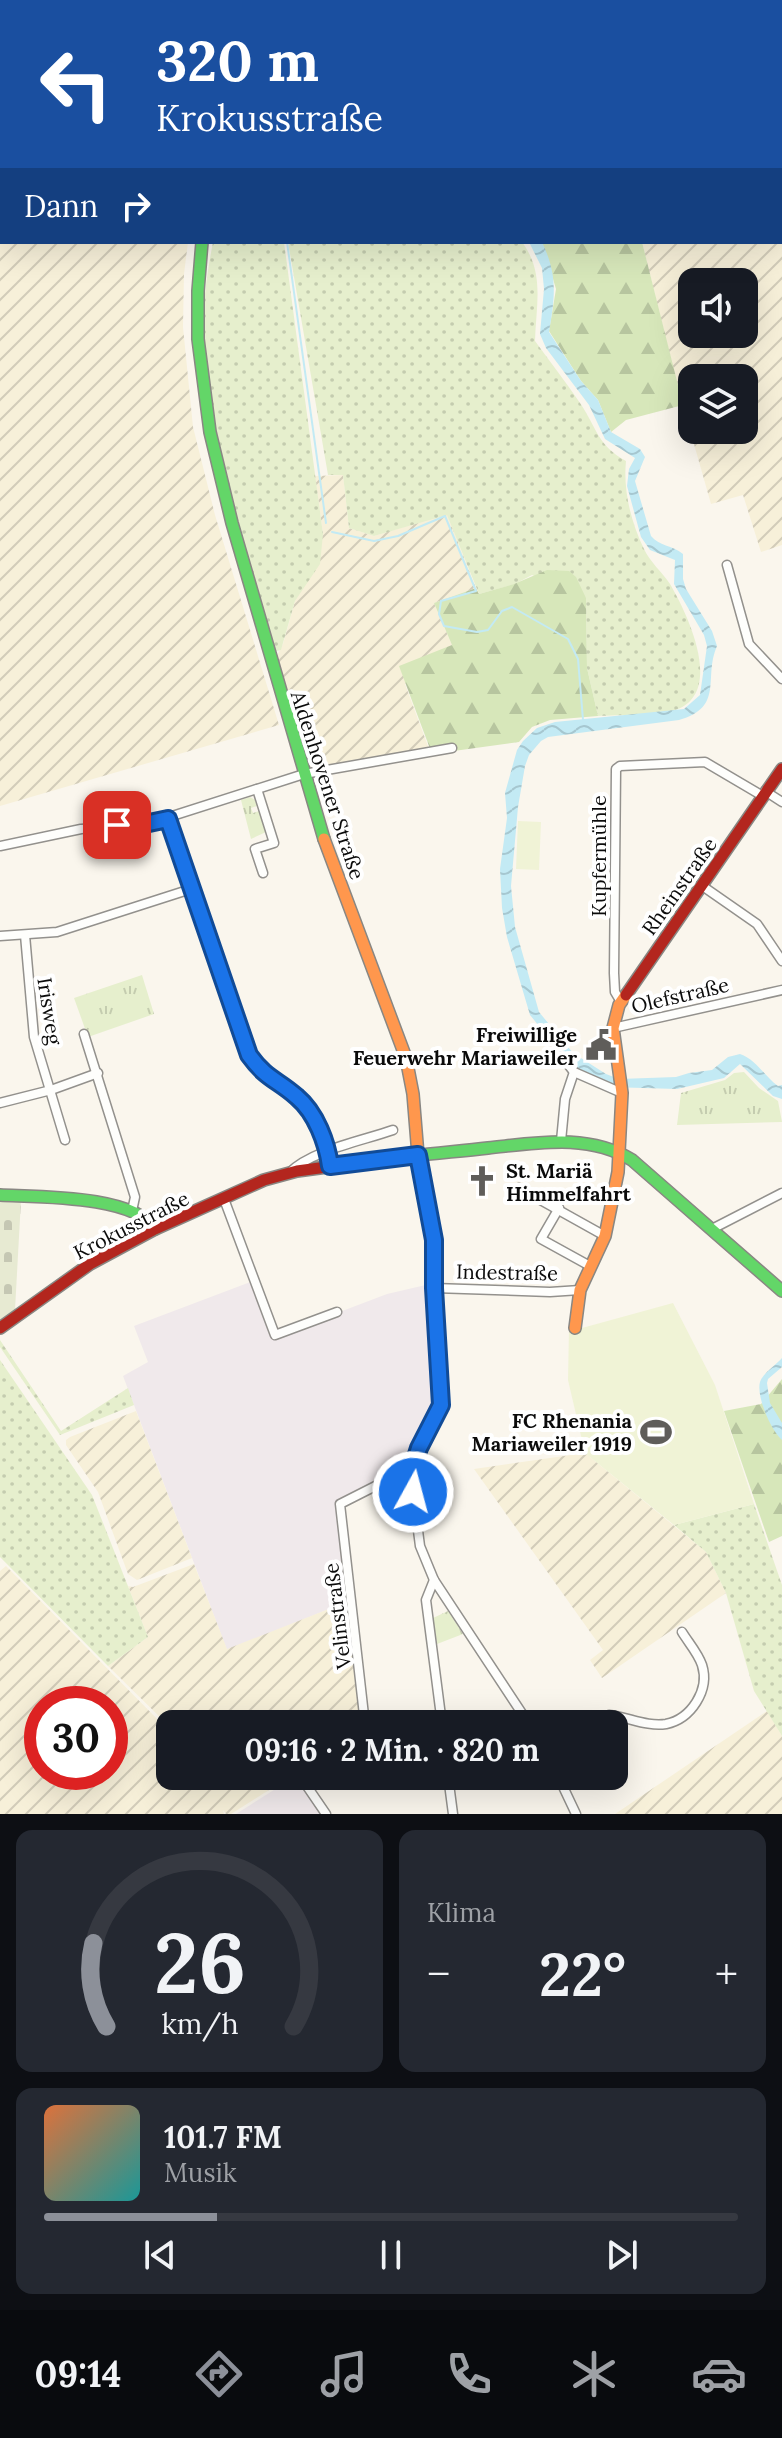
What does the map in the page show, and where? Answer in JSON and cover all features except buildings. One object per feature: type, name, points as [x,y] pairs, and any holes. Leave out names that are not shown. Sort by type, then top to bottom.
[{"type":"main road","name":"Aldenhovener Straße","points":[[202,244],[197,276],[197,332],[206,424],[228,512],[304,774],[343,894],[405,1056],[415,1110],[418,1155]]},
{"type":"main road","name":"Rheinstraße","points":[[613,1028],[621,1002],[782,769]]},
{"type":"main road","name":"Olefstraße","points":[[613,1028],[622,1092],[619,1152]]},
{"type":"main road","name":"Krokusstraße","points":[[0,1328],[90,1264],[155,1229],[264,1180],[330,1166],[561,1141],[592,1144],[619,1152]]},
{"type":"main road","points":[[619,1152],[636,1163],[782,1291]]},
{"type":"main road","name":"Indestraße","points":[[575,1328],[580,1290],[605,1236],[611,1214],[619,1152]]},
{"type":"main road","points":[[0,1195],[73,1199],[132,1211],[148,1219],[155,1229]]},
{"type":"street","points":[[727,565],[749,644],[782,679]]},
{"type":"street","points":[[0,846],[81,829],[135,826],[168,819],[304,774],[452,748]]},
{"type":"street","name":"Kupfermühle","points":[[621,1002],[615,992],[614,973],[616,769],[620,766],[705,762],[763,793]]},
{"type":"street","points":[[257,789],[274,843],[255,849],[263,873]]},
{"type":"street","points":[[763,793],[782,802]]},
{"type":"street","points":[[168,819],[249,1055],[262,1073],[294,1094],[308,1108],[328,1151],[330,1166]]},
{"type":"street","points":[[701,885],[757,924],[782,961]]},
{"type":"street","points":[[0,936],[57,932],[191,889]]},
{"type":"street","name":"Irisweg","points":[[25,935],[34,1037],[65,1140]]},
{"type":"street","name":"Olefstraße","points":[[613,1028],[782,990]]},
{"type":"street","points":[[84,1034],[135,1197],[132,1211]]},
{"type":"street","points":[[563,1058],[574,1072],[622,1092]]},
{"type":"street","points":[[561,1141],[565,1099],[574,1072]]},
{"type":"street","points":[[0,1103],[51,1090],[98,1073]]},
{"type":"street","name":"Krokusstraße","points":[[288,1174],[298,1164],[328,1151],[393,1130]]},
{"type":"street","points":[[418,1155],[434,1240],[441,1405],[413,1467],[420,1546],[434,1580],[520,1710]]},
{"type":"street","points":[[519,1188],[605,1236]]},
{"type":"street","points":[[712,1229],[782,1193]]},
{"type":"street","points":[[224,1199],[275,1335],[337,1312]]},
{"type":"street","points":[[559,1208],[541,1239],[590,1266]]},
{"type":"street","name":"Indestraße","points":[[434,1288],[550,1292],[580,1290]]},
{"type":"street","name":"Velinstraße","points":[[363,1710],[340,1504],[413,1467]]},
{"type":"street","points":[[434,1580],[426,1600],[440,1710]]},
{"type":"street","points":[[628,1718],[664,1724],[680,1719],[700,1696],[704,1682],[702,1666],[682,1632]]},
{"type":"street","points":[[310,1790],[326,1814]]},
{"type":"street","points":[[450,1790],[453,1814]]},
{"type":"street","points":[[565,1790],[576,1814]]},
{"type":"shaded area","points":[[0,244],[188,244],[183,327],[193,427],[215,515],[279,725],[0,806]]},
{"type":"shaded area","points":[[642,244],[782,244],[782,545],[761,552],[743,495],[711,504],[694,444],[758,444],[758,364],[678,364],[678,387]]},
{"type":"shaded area","points":[[343,475],[349,528],[374,536],[447,514],[476,588],[434,603],[452,645],[405,684],[429,749],[308,771],[275,660],[323,534],[315,476]]},
{"type":"shaded area","points":[[253,1281],[274,1337],[387,1294],[430,1284],[437,1404],[408,1464],[337,1502],[349,1601],[227,1650],[123,1376],[148,1362],[134,1326]]},
{"type":"shaded area","points":[[136,1411],[192,1558],[137,1580],[128,1574],[98,1492],[66,1445],[70,1437]]},
{"type":"shaded area","points":[[585,1453],[706,1552],[726,1593],[602,1678],[590,1660],[603,1650],[474,1469]]},
{"type":"shaded area","points":[[194,1564],[227,1649],[349,1601],[361,1710],[156,1710],[156,1713],[108,1666],[148,1637],[128,1586],[133,1587]]},
{"type":"shaded area","points":[[6,1566],[125,1686],[24,1686],[24,1790],[128,1790],[128,1689],[156,1718],[156,1790],[269,1790],[231,1814],[223,1810],[224,1814],[0,1814],[0,1571]]},
{"type":"shaded area","points":[[767,1711],[782,1736],[782,1814],[615,1814]]},
{"type":"shaded area","points":[[274,1790],[308,1790],[324,1814],[236,1814]]},
{"type":"green space","points":[[213,244],[284,244],[323,534],[320,564],[295,601],[281,650],[272,648],[218,457],[205,378],[205,290]]},
{"type":"green space","points":[[288,244],[523,244],[534,265],[536,277],[535,341],[580,403],[603,442],[626,461],[627,495],[639,539],[649,558],[670,584],[692,631],[700,669],[699,686],[692,699],[672,711],[598,716],[587,668],[586,598],[532,575],[515,584],[479,594],[447,515],[374,536],[349,528],[343,475],[328,475]]},
{"type":"green space","points":[[543,244],[643,244],[678,385],[678,406],[626,420],[611,432],[598,400],[581,381],[549,331],[556,289]]},
{"type":"green space","points":[[547,570],[569,571],[576,577],[586,598],[587,668],[598,716],[550,720],[532,727],[519,742],[432,754],[399,666],[452,645],[434,603],[476,588],[479,594],[514,584]]},
{"type":"green space","points":[[250,797],[257,806],[251,808],[253,813],[259,811],[266,832],[251,839],[241,800]]},
{"type":"green space","points":[[518,821],[541,822],[539,870],[516,869]]},
{"type":"green space","points":[[142,975],[154,1014],[88,1037],[74,998]]},
{"type":"green space","points":[[744,1072],[759,1088],[778,1101],[782,1122],[677,1125],[681,1093]]},
{"type":"green space","points":[[0,1198],[21,1200],[15,1310],[0,1322]]},
{"type":"green space","name":"FC Rhenania Mariaweiler 1919","points":[[673,1303],[715,1385],[754,1504],[674,1525],[585,1453],[568,1380],[569,1328],[582,1328]]},
{"type":"green space","points":[[0,1340],[61,1431],[128,1388],[134,1405],[60,1435],[0,1347]]},
{"type":"green space","points":[[0,1360],[92,1495],[148,1637],[108,1666],[0,1557]]},
{"type":"green space","points":[[782,1379],[782,1536],[769,1542],[724,1411],[761,1404]]},
{"type":"green space","points":[[754,1504],[782,1585],[782,1736],[754,1691],[726,1593],[706,1552],[674,1525]]},
{"type":"green space","points":[[448,1611],[463,1634],[437,1644],[433,1618]]},
{"type":"water","points":[[530,244],[543,244],[551,265],[554,297],[549,332],[581,381],[598,400],[611,432],[640,449],[645,457],[635,481],[651,536],[683,554],[686,589],[712,631],[717,646],[708,699],[693,714],[679,720],[548,737],[529,755],[518,807],[511,886],[515,927],[539,1012],[573,1053],[619,1079],[676,1077],[712,1070],[728,1057],[740,1054],[751,1060],[778,1086],[782,1085],[782,1099],[773,1096],[740,1064],[724,1078],[677,1089],[609,1087],[565,1058],[530,1015],[507,937],[500,869],[507,818],[505,793],[517,750],[523,741],[537,728],[555,722],[684,709],[700,695],[707,646],[704,635],[674,584],[675,560],[650,550],[641,537],[627,486],[629,469],[635,458],[605,439],[589,405],[546,348],[540,334],[544,289],[542,268]]},
{"type":"water","points":[[782,1358],[782,1367],[767,1383],[770,1403],[782,1423],[782,1440],[765,1413],[759,1388],[764,1375]]},
{"type":"waterway","points":[[287,244],[326,523]]},
{"type":"waterway","points":[[332,532],[374,541],[398,536],[445,516],[476,591],[441,601],[439,614],[444,626],[477,632],[488,630],[502,611],[512,607],[568,639],[578,659],[583,720]]},
{"type":"traffic: fast","points":[[202,244],[198,339],[210,432],[232,523],[324,839]]},
{"type":"traffic: fast","points":[[379,1160],[543,1142],[598,1146],[632,1160],[782,1291]]},
{"type":"traffic: fast","points":[[0,1195],[107,1204],[144,1218],[155,1229]]},
{"type":"traffic: slow","points":[[324,839],[406,1058],[413,1094],[418,1155]]},
{"type":"traffic: slow","points":[[575,1328],[580,1290],[605,1236],[618,1172],[622,1093],[613,1028],[619,1005],[626,995]]},
{"type":"traffic: jam","points":[[626,995],[782,769]]},
{"type":"traffic: jam","points":[[0,1328],[90,1264],[155,1229],[264,1180],[297,1171],[379,1160]]},
{"type":"place","name":"Freiwillige Feuerwehr Mariaweiler","points":[[601,1045]]},
{"type":"place","name":"St. Mariä Himmelfahrt","points":[[482,1181]]},
{"type":"place","name":"FC Rhenania Mariaweiler 1919","points":[[656,1432]]},
{"type":"route","points":[[117,825],[144,825],[168,819],[249,1055],[262,1073],[294,1094],[308,1108],[328,1151],[330,1166],[418,1155],[434,1240],[441,1405],[419,1448],[413,1467],[413,1492]]}]
